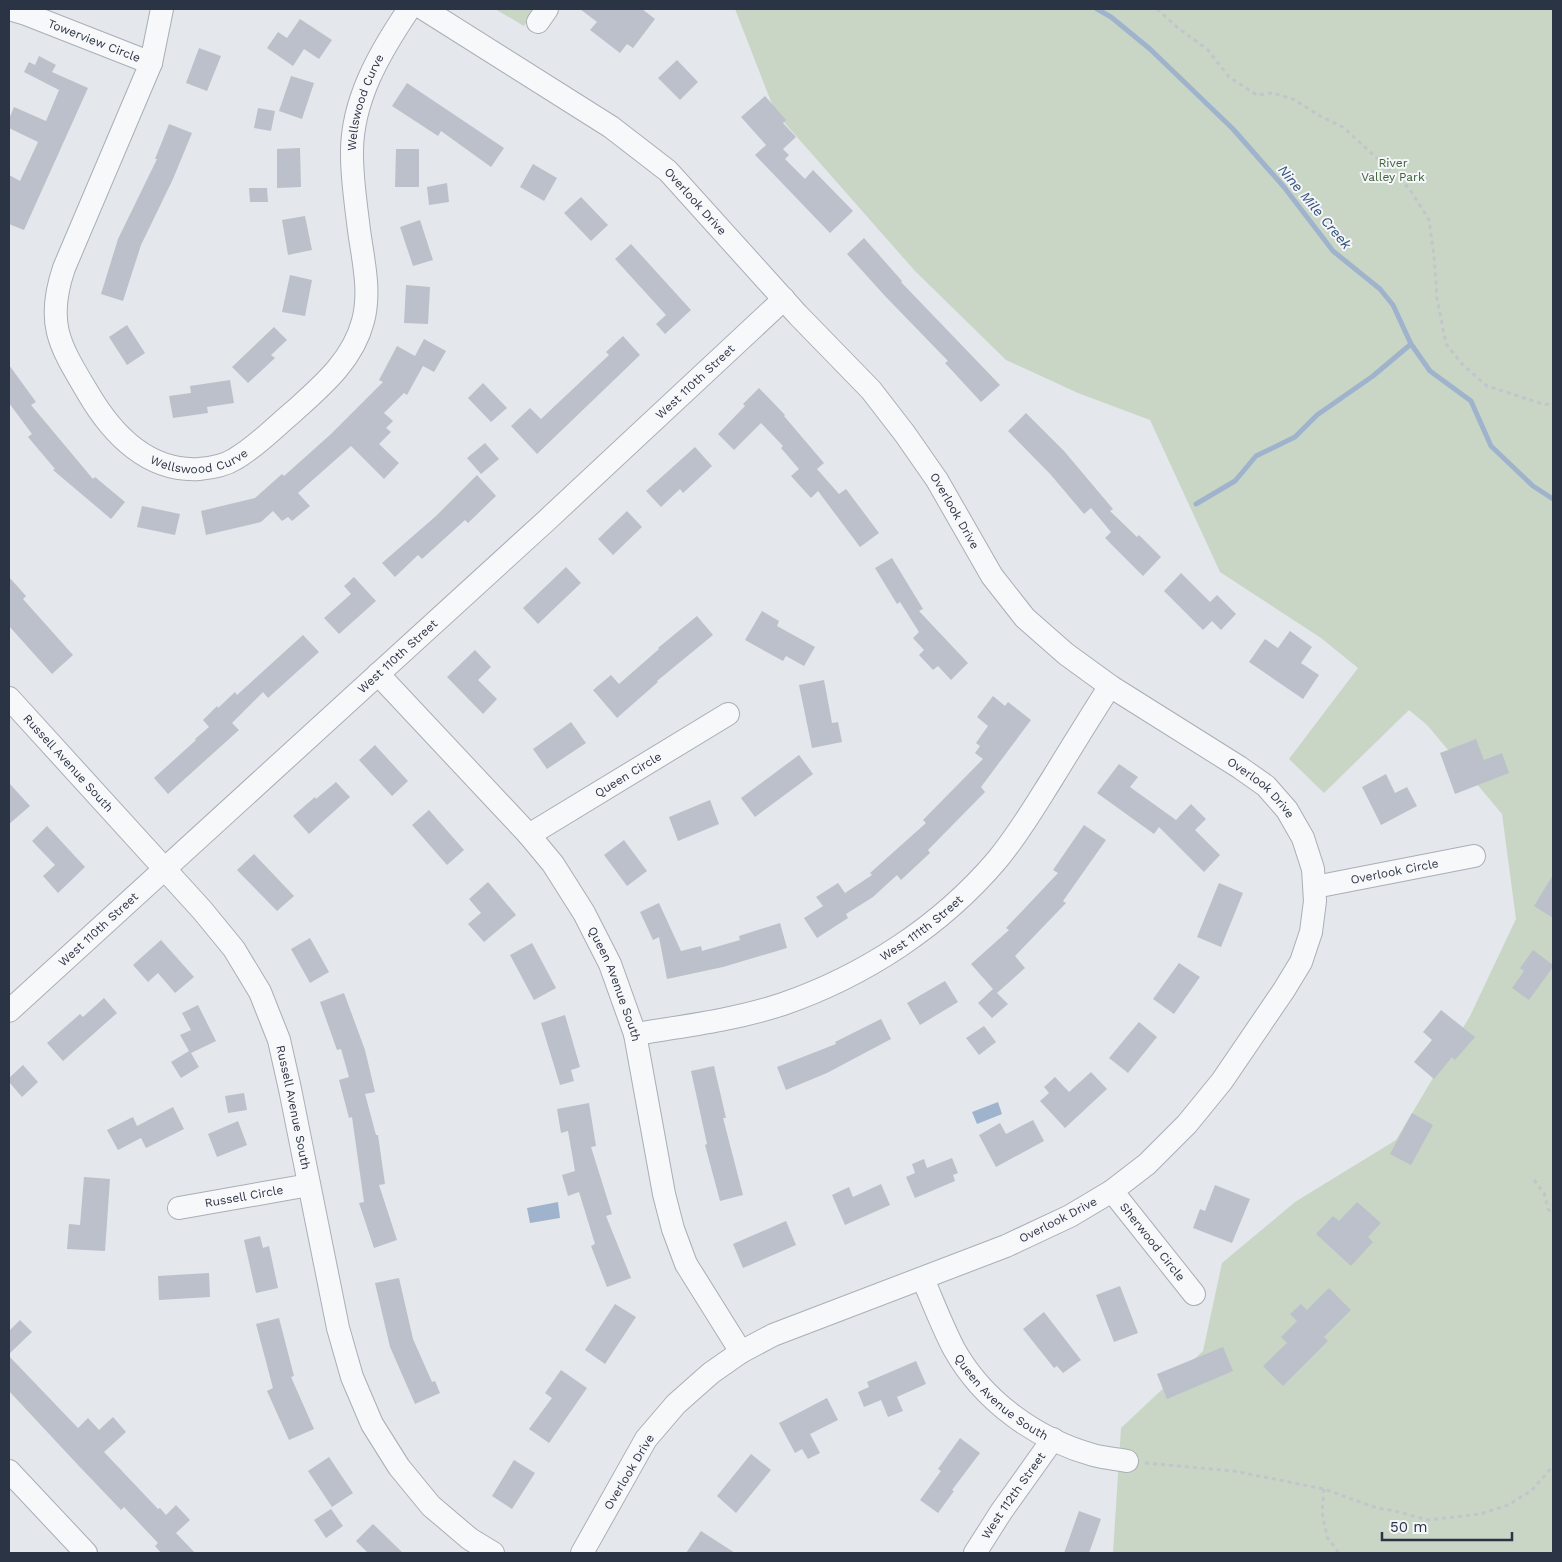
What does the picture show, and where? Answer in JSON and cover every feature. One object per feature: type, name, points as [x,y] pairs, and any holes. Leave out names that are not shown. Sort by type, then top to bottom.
[{"type":"street","name":"Wellswood Curve","points":[[162,9],[151,63],[56,290],[57,334],[66,355],[91,399],[122,438],[140,454],[162,465],[186,470],[210,468],[233,461],[252,447],[324,384],[341,366],[355,344],[363,321],[368,296],[354,192],[352,153],[356,114],[369,77],[387,42],[409,9]]},
{"type":"street","name":"Overlook Drive","points":[[424,9],[611,127],[668,171],[784,299],[870,390],[905,434],[937,480],[992,576],[1026,618],[1066,654],[1110,686],[1240,767],[1266,786],[1287,810],[1303,838],[1313,869],[1315,888],[1311,932],[1301,962],[1284,990],[1222,1081],[1187,1124],[1147,1164],[1112,1191],[1070,1216],[1014,1242],[923,1279],[773,1335],[741,1352],[711,1373],[676,1404],[646,1439],[582,1553]]},
{"type":"street","name":"Towerview Circle","points":[[9,10],[26,14],[151,63]]},
{"type":"street","name":"West 110th Street","points":[[9,1011],[165,870],[784,299]]},
{"type":"street","name":"Queen Avenue South","points":[[378,674],[553,864],[584,913],[610,964],[634,1034],[664,1194],[673,1229],[686,1264],[741,1352]]},
{"type":"street","name":"West 111th Street","points":[[634,1034],[731,1018],[782,1004],[834,984],[874,962],[926,927],[963,896],[996,860],[1026,820],[1110,686]]},
{"type":"street","name":"Russell Avenue South","points":[[9,698],[202,910],[234,949],[260,992],[278,1040],[290,1089],[338,1328],[352,1377],[372,1424],[399,1467],[431,1506],[470,1539],[493,1553]]},
{"type":"street","name":"Queen Circle","points":[[528,835],[728,714]]},
{"type":"street","name":"Overlook Circle","points":[[1315,888],[1474,856]]},
{"type":"street","name":"Russell Circle","points":[[179,1208],[309,1185]]},
{"type":"street","name":"Sherwood Circle","points":[[1112,1191],[1194,1294]]},
{"type":"street","name":"Queen Avenue South","points":[[923,1279],[955,1350],[977,1380],[1003,1408],[1034,1430],[1054,1439],[1094,1456],[1127,1461]]},
{"type":"street","name":"West 112th Street","points":[[975,1553],[1001,1512],[1054,1439]]},
{"type":"street","points":[[9,1471],[86,1553]]},
{"type":"path","points":[[1157,9],[1178,28],[1207,49],[1229,77],[1256,95],[1272,93],[1293,99],[1320,116],[1344,127],[1409,188],[1429,220],[1437,298],[1446,344],[1462,364],[1487,386],[1543,404],[1553,404]]},
{"type":"path","points":[[1534,1180],[1544,1193],[1548,1209],[1553,1214]]},
{"type":"path","points":[[1127,1461],[1234,1471],[1324,1489],[1377,1508],[1428,1520],[1480,1514],[1508,1505],[1531,1491],[1553,1466]]},
{"type":"path","points":[[1324,1489],[1322,1512],[1327,1537],[1339,1553]]},
{"type":"green space","points":[[495,9],[536,9],[524,26]]},
{"type":"green space","name":"River Valley Park","points":[[735,9],[1553,9],[1553,1553],[1113,1553],[1121,1428],[1203,1351],[1222,1263],[1295,1202],[1396,1140],[1470,1016],[1516,919],[1502,814],[1427,725],[1409,710],[1324,793],[1289,759],[1358,668],[1321,638],[1220,572],[1150,420],[1078,393],[1006,360],[915,271],[775,112]]},
{"type":"water","points":[[998,1102],[1002,1114],[977,1124],[972,1112]]},
{"type":"water","points":[[558,1202],[560,1218],[530,1223],[527,1208]]},
{"type":"building","points":[[580,9],[642,9],[655,19],[633,48],[627,44],[620,53],[590,30],[597,22]]},
{"type":"building","points":[[300,19],[332,40],[319,59],[304,49],[293,66],[267,48],[278,32],[287,38]]},
{"type":"building","points":[[199,48],[221,56],[207,91],[186,83]]},
{"type":"building","points":[[39,56],[56,65],[52,72],[88,88],[24,230],[9,224],[9,175],[20,181],[38,142],[9,128],[9,119],[14,107],[46,121],[59,90],[24,72],[29,62],[35,65]]},
{"type":"building","points":[[677,60],[698,82],[680,100],[658,78]]},
{"type":"building","points":[[291,76],[314,83],[302,119],[279,111]]},
{"type":"building","points":[[407,83],[504,148],[491,167],[441,131],[438,136],[392,106]]},
{"type":"building","points":[[765,96],[786,120],[783,123],[796,137],[783,149],[789,155],[785,159],[805,179],[813,170],[853,211],[830,233],[755,155],[766,145],[741,117]]},
{"type":"building","points":[[258,108],[275,111],[271,131],[254,128]]},
{"type":"building","points":[[169,124],[192,133],[173,179],[141,245],[123,301],[101,294],[118,239],[157,159],[155,159]]},
{"type":"building","points":[[300,148],[301,187],[277,188],[277,149]]},
{"type":"building","points":[[396,149],[419,149],[419,187],[395,187]]},
{"type":"building","points":[[533,164],[557,178],[544,201],[520,187]]},
{"type":"building","points":[[447,183],[449,202],[429,205],[427,187]]},
{"type":"building","points":[[249,188],[267,188],[268,202],[250,202]]},
{"type":"building","points":[[581,197],[608,225],[591,241],[564,213]]},
{"type":"building","points":[[305,216],[312,250],[288,255],[282,220]]},
{"type":"building","points":[[420,220],[433,260],[413,266],[400,227]]},
{"type":"building","points":[[864,238],[901,282],[1000,385],[981,402],[945,363],[948,361],[847,254]]},
{"type":"building","points":[[631,244],[691,310],[665,334],[656,324],[666,315],[615,259]]},
{"type":"building","points":[[290,275],[312,280],[305,316],[282,312]]},
{"type":"building","points":[[406,285],[430,287],[428,324],[404,323]]},
{"type":"building","points":[[127,325],[145,353],[127,365],[109,337]]},
{"type":"building","points":[[274,327],[287,340],[271,355],[275,358],[248,383],[232,367]]},
{"type":"building","points":[[623,336],[640,355],[537,454],[511,426],[530,408],[541,419],[609,355],[606,352]]},
{"type":"building","points":[[424,339],[446,351],[434,372],[423,366],[407,395],[404,393],[384,413],[393,421],[386,428],[391,432],[379,444],[399,463],[384,479],[351,446],[298,493],[310,506],[292,521],[288,517],[282,521],[273,511],[261,522],[206,535],[201,511],[255,498],[282,474],[284,476],[331,434],[383,382],[379,380],[397,346],[415,356]]},
{"type":"building","points":[[9,365],[36,402],[31,405],[93,479],[95,477],[125,502],[111,519],[53,470],[55,469],[28,437],[32,434],[9,403]]},
{"type":"building","points":[[230,380],[234,403],[207,407],[208,413],[173,418],[169,396],[191,393],[190,386]]},
{"type":"building","points":[[483,383],[507,408],[491,422],[468,398]]},
{"type":"building","points":[[759,388],[785,415],[824,463],[817,469],[839,494],[846,489],[879,533],[860,547],[818,491],[811,498],[791,476],[799,469],[781,448],[783,446],[761,423],[734,450],[718,434],[745,406],[743,404]]},
{"type":"building","points":[[1026,413],[1064,451],[1113,509],[1110,511],[1137,537],[1139,535],[1161,557],[1143,576],[1105,538],[1111,532],[1091,508],[1084,514],[1051,475],[1008,431]]},
{"type":"building","points":[[485,443],[499,459],[481,474],[467,458]]},
{"type":"building","points":[[695,447],[712,466],[683,493],[680,489],[661,507],[646,491]]},
{"type":"building","points":[[477,475],[496,496],[468,523],[465,520],[422,559],[418,555],[395,577],[382,563],[436,516]]},
{"type":"building","points":[[142,506],[180,514],[175,535],[137,527]]},
{"type":"building","points":[[627,511],[642,527],[613,555],[598,539]]},
{"type":"building","points":[[892,558],[923,609],[919,611],[968,663],[951,680],[938,666],[933,670],[919,655],[924,650],[913,638],[919,632],[900,602],[897,604],[875,568]]},
{"type":"building","points":[[566,567],[581,583],[538,624],[523,608]]},
{"type":"building","points":[[1181,573],[1210,602],[1217,595],[1236,614],[1221,630],[1212,621],[1203,630],[1164,591]]},
{"type":"building","points":[[9,577],[26,596],[23,599],[73,655],[52,674],[9,626]]},
{"type":"building","points":[[354,577],[376,601],[339,634],[324,618],[351,594],[344,586]]},
{"type":"building","points":[[762,611],[779,621],[777,626],[815,647],[804,666],[786,656],[783,661],[745,640]]},
{"type":"building","points":[[697,616],[713,635],[657,681],[617,718],[593,690],[611,675],[619,684],[658,648]]},
{"type":"building","points":[[1290,631],[1312,647],[1301,663],[1319,675],[1303,699],[1249,662],[1265,639],[1278,648]]},
{"type":"building","points":[[303,635],[319,652],[268,698],[263,692],[232,723],[239,730],[168,794],[154,778],[209,727],[203,720],[235,692],[237,695]]},
{"type":"building","points":[[475,650],[491,667],[478,680],[497,699],[483,714],[447,677]]},
{"type":"building","points":[[824,680],[832,723],[838,722],[842,742],[812,748],[799,685]]},
{"type":"building","points":[[993,696],[1005,706],[1008,702],[1031,720],[981,787],[985,792],[928,850],[930,853],[901,880],[897,875],[873,897],[846,914],[848,918],[817,938],[804,918],[823,906],[816,897],[838,883],[845,893],[872,875],[870,873],[926,823],[923,820],[983,759],[975,753],[980,746],[976,743],[988,726],[977,717]]},
{"type":"building","points":[[571,722],[586,743],[547,769],[533,749]]},
{"type":"building","points":[[1476,739],[1484,760],[1502,753],[1509,773],[1455,794],[1440,753]]},
{"type":"building","points":[[375,745],[408,781],[392,796],[359,760]]},
{"type":"building","points":[[799,755],[813,774],[755,817],[741,798]]},
{"type":"building","points":[[1119,764],[1138,777],[1130,787],[1176,820],[1191,804],[1206,819],[1195,830],[1220,855],[1204,872],[1159,827],[1154,834],[1097,793]]},
{"type":"building","points":[[1386,774],[1395,793],[1407,787],[1417,806],[1381,825],[1362,787]]},
{"type":"building","points":[[336,782],[350,797],[309,834],[293,816]]},
{"type":"building","points":[[9,783],[30,806],[9,824]]},
{"type":"building","points":[[710,800],[719,824],[678,841],[669,817]]},
{"type":"building","points":[[429,810],[464,850],[447,865],[412,825]]},
{"type":"building","points":[[1084,825],[1106,840],[1063,901],[1066,903],[1015,956],[1025,968],[997,993],[1008,1004],[992,1018],[978,1003],[993,989],[971,964],[1009,930],[1006,928],[1058,873],[1053,870]]},
{"type":"building","points":[[47,826],[85,867],[58,893],[43,876],[55,865],[32,841]]},
{"type":"building","points":[[624,840],[647,871],[627,886],[604,855]]},
{"type":"building","points":[[254,854],[294,896],[277,911],[237,870]]},
{"type":"building","points":[[1553,875],[1553,918],[1534,906]]},
{"type":"building","points":[[488,882],[516,915],[484,942],[468,924],[481,913],[469,899]]},
{"type":"building","points":[[1219,883],[1243,893],[1221,947],[1197,937]]},
{"type":"building","points":[[659,903],[681,951],[701,946],[702,951],[740,940],[739,936],[780,923],[787,948],[723,967],[667,979],[659,937],[653,940],[640,912]]},
{"type":"building","points":[[310,938],[329,972],[310,983],[291,949]]},
{"type":"building","points":[[161,940],[194,977],[175,993],[158,973],[148,982],[133,965]]},
{"type":"building","points":[[532,943],[556,988],[534,1000],[510,955]]},
{"type":"building","points":[[1533,950],[1553,965],[1553,967],[1529,1000],[1512,988],[1524,971],[1520,968]]},
{"type":"building","points":[[1179,963],[1200,977],[1174,1014],[1153,999]]},
{"type":"building","points":[[945,981],[958,1002],[920,1025],[907,1003]]},
{"type":"building","points":[[344,993],[365,1050],[375,1092],[365,1094],[376,1135],[378,1135],[385,1184],[379,1185],[397,1240],[374,1248],[359,1203],[364,1202],[352,1117],[349,1118],[339,1080],[349,1077],[341,1049],[337,1050],[320,1002]]},
{"type":"building","points":[[104,998],[117,1013],[63,1061],[47,1043],[80,1014],[83,1017]]},
{"type":"building","points":[[198,1005],[216,1041],[191,1053],[199,1067],[181,1078],[171,1062],[189,1051],[180,1035],[191,1030],[182,1013]]},
{"type":"building","points":[[1441,1010],[1475,1037],[1455,1060],[1452,1057],[1434,1079],[1414,1062],[1432,1040],[1423,1032]]},
{"type":"building","points":[[565,1015],[580,1067],[571,1070],[574,1081],[560,1085],[541,1023]]},
{"type":"building","points":[[881,1019],[891,1039],[827,1073],[786,1090],[777,1067],[836,1044],[835,1042]]},
{"type":"building","points":[[1139,1022],[1157,1037],[1128,1073],[1109,1058]]},
{"type":"building","points":[[984,1026],[996,1042],[979,1055],[966,1038]]},
{"type":"building","points":[[23,1065],[38,1082],[22,1097],[9,1082],[9,1078]]},
{"type":"building","points":[[714,1066],[726,1118],[723,1118],[743,1195],[720,1201],[705,1145],[707,1144],[691,1071]]},
{"type":"building","points":[[1091,1072],[1107,1089],[1065,1128],[1040,1101],[1049,1093],[1044,1087],[1055,1077],[1069,1092]]},
{"type":"building","points":[[244,1093],[247,1110],[228,1113],[225,1096]]},
{"type":"building","points":[[589,1103],[596,1146],[591,1147],[612,1214],[606,1216],[631,1278],[607,1287],[591,1246],[595,1244],[579,1192],[568,1196],[562,1175],[575,1171],[568,1131],[561,1133],[557,1109]]},
{"type":"building","points":[[173,1107],[184,1129],[146,1148],[141,1138],[118,1150],[107,1130],[133,1117],[137,1126]]},
{"type":"building","points":[[1412,1113],[1433,1125],[1411,1165],[1390,1154]]},
{"type":"building","points":[[1033,1120],[1044,1141],[996,1167],[979,1135],[1000,1123],[1006,1134]]},
{"type":"building","points":[[238,1121],[247,1145],[217,1157],[208,1134]]},
{"type":"building","points":[[952,1158],[958,1173],[953,1175],[955,1181],[915,1198],[906,1177],[915,1173],[912,1164],[924,1159],[927,1168]]},
{"type":"building","points":[[84,1177],[110,1179],[105,1251],[67,1249],[69,1224],[80,1225]]},
{"type":"building","points":[[881,1184],[890,1205],[845,1225],[832,1195],[849,1187],[853,1197]]},
{"type":"building","points":[[1215,1185],[1250,1199],[1232,1243],[1193,1228],[1200,1209],[1205,1211]]},
{"type":"building","points":[[1357,1202],[1381,1223],[1368,1237],[1373,1242],[1351,1266],[1316,1234],[1333,1216],[1339,1221]]},
{"type":"building","points":[[786,1221],[796,1245],[743,1268],[733,1244]]},
{"type":"building","points":[[260,1236],[263,1248],[269,1246],[278,1288],[256,1293],[244,1240]]},
{"type":"building","points":[[209,1273],[210,1297],[159,1300],[158,1276]]},
{"type":"building","points":[[399,1278],[413,1339],[432,1382],[435,1381],[440,1393],[415,1404],[390,1347],[375,1283]]},
{"type":"building","points":[[1120,1286],[1138,1333],[1114,1342],[1096,1295]]},
{"type":"building","points":[[1329,1288],[1351,1310],[1324,1337],[1328,1341],[1283,1386],[1263,1366],[1287,1343],[1281,1337],[1297,1321],[1290,1314],[1301,1304],[1307,1310]]},
{"type":"building","points":[[615,1304],[636,1317],[605,1364],[585,1350]]},
{"type":"building","points":[[1044,1312],[1081,1360],[1063,1373],[1057,1366],[1054,1368],[1023,1329]]},
{"type":"building","points":[[279,1318],[294,1376],[291,1377],[314,1429],[289,1440],[267,1391],[273,1388],[256,1324]]},
{"type":"building","points":[[20,1320],[32,1332],[9,1354],[9,1331]]},
{"type":"building","points":[[1223,1347],[1233,1371],[1167,1399],[1157,1374]]},
{"type":"building","points":[[9,1356],[78,1428],[88,1418],[99,1430],[113,1417],[126,1432],[104,1452],[158,1509],[160,1508],[166,1515],[176,1505],[190,1520],[176,1533],[195,1553],[161,1553],[155,1546],[158,1543],[124,1507],[121,1510],[9,1391]]},
{"type":"building","points":[[916,1361],[926,1384],[897,1397],[903,1411],[888,1417],[881,1400],[864,1407],[858,1392],[869,1387],[867,1382]]},
{"type":"building","points":[[561,1370],[587,1388],[549,1443],[529,1429],[552,1398],[545,1393]]},
{"type":"building","points":[[827,1398],[838,1420],[810,1434],[820,1453],[808,1459],[802,1449],[795,1453],[779,1423]]},
{"type":"building","points":[[960,1438],[980,1453],[952,1490],[954,1491],[938,1513],[920,1500],[941,1471],[938,1469]]},
{"type":"building","points":[[751,1454],[771,1470],[736,1513],[717,1496]]},
{"type":"building","points":[[329,1457],[353,1493],[332,1507],[308,1471]]},
{"type":"building","points":[[514,1460],[535,1473],[512,1509],[492,1496]]},
{"type":"building","points":[[331,1509],[343,1526],[326,1538],[314,1520]]},
{"type":"building","points":[[1079,1511],[1101,1519],[1089,1553],[1064,1553]]},
{"type":"building","points":[[373,1524],[403,1553],[368,1553],[356,1541]]},
{"type":"building","points":[[701,1531],[735,1553],[686,1553]]},
{"type":"waterway","name":"Nine Mile Creek","points":[[1097,9],[1111,17],[1150,49],[1233,129],[1284,187],[1333,251],[1380,289],[1393,305],[1411,344],[1430,371],[1471,401],[1491,446],[1533,486],[1553,499]]},
{"type":"waterway","points":[[1196,504],[1235,481],[1256,456],[1295,437],[1317,415],[1373,376],[1411,344]]}]
